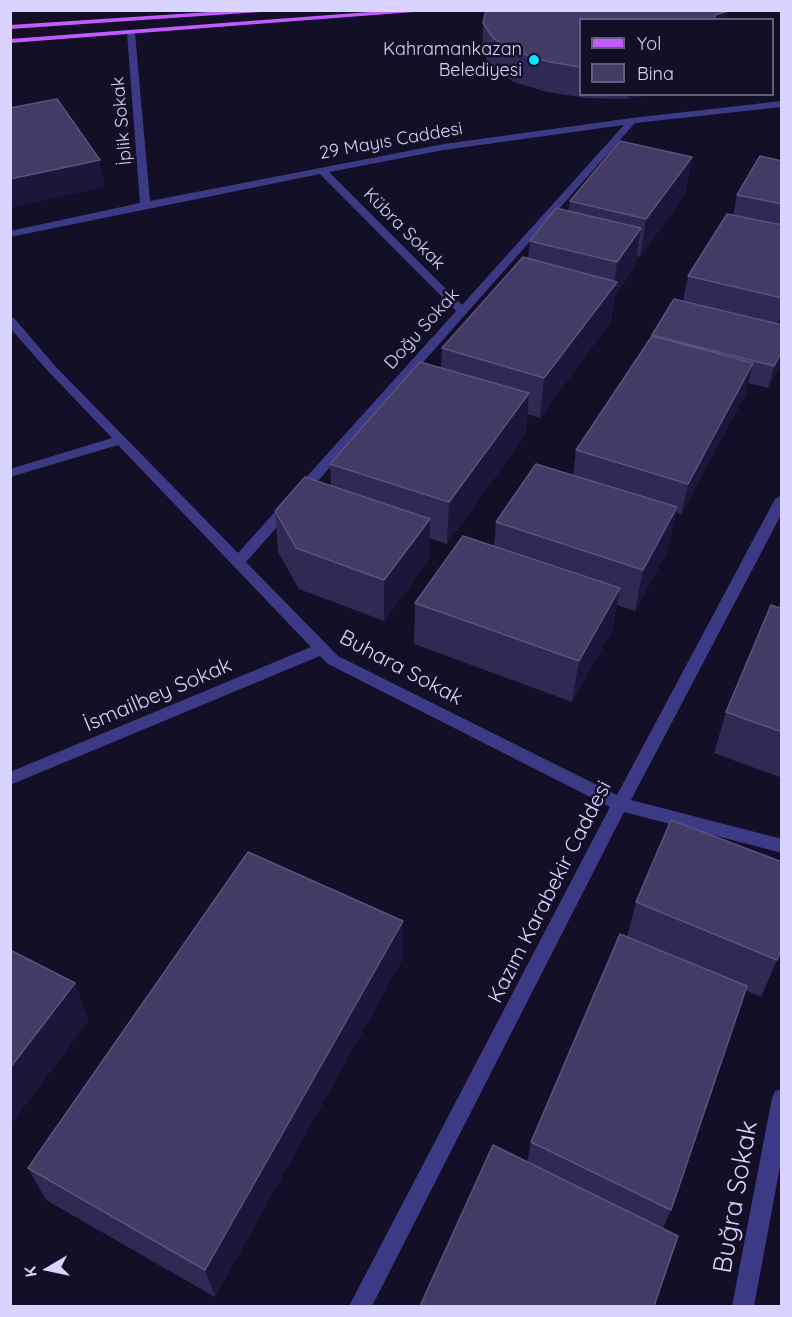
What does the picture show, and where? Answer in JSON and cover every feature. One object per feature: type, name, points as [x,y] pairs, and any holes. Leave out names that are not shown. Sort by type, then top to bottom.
[{"type":"main road","points":[[10,27],[286,10]]},
{"type":"main road","points":[[10,41],[435,10]]},
{"type":"street","name":"İplik Sokak","points":[[131,33],[145,205]]},
{"type":"street","name":"29 Mayıs Caddesi","points":[[10,234],[145,205],[444,147],[632,121],[782,104]]},
{"type":"street","name":"Doğu Sokak","points":[[238,562],[632,121]]},
{"type":"street","name":"Kübra Sokak","points":[[322,170],[462,311]]},
{"type":"street","name":"Buhara Sokak","points":[[10,320],[51,368],[333,660],[620,804],[782,846]]},
{"type":"street","points":[[10,473],[120,440]]},
{"type":"street","name":"Kazım Karabekir Caddesi","points":[[360,1306],[620,804],[782,499]]},
{"type":"street","name":"İsmailbey Sokak","points":[[10,779],[321,649]]},
{"type":"street","name":"Buğra Sokak","points":[[743,1306],[782,1098]]},
{"type":"building","points":[[486,10],[728,10],[715,15],[715,18],[579,18],[579,67],[550,62],[516,52],[493,38],[483,23]]},
{"type":"building","points":[[57,99],[100,160],[10,179],[10,108]]},
{"type":"building","points":[[620,141],[692,157],[646,219],[570,201]]},
{"type":"building","points":[[760,156],[782,161],[782,204],[737,195]]},
{"type":"building","points":[[556,208],[641,228],[617,262],[530,241]]},
{"type":"building","points":[[727,214],[782,225],[782,298],[688,276]]},
{"type":"building","points":[[523,257],[617,282],[544,378],[442,348]]},
{"type":"building","points":[[674,299],[782,325],[782,351],[774,366],[652,335]]},
{"type":"building","points":[[652,336],[753,363],[688,484],[576,450]]},
{"type":"building","points":[[420,362],[529,393],[449,502],[330,464]]},
{"type":"building","points":[[536,464],[677,507],[643,570],[496,522]]},
{"type":"building","points":[[305,477],[430,519],[384,580],[296,548],[275,511]]},
{"type":"building","points":[[463,536],[620,588],[579,661],[415,603]]},
{"type":"building","points":[[771,605],[782,609],[782,732],[726,712]]},
{"type":"building","points":[[671,820],[782,862],[782,947],[777,960],[636,902]]},
{"type":"building","points":[[248,852],[403,921],[205,1270],[28,1168]]},
{"type":"building","points":[[620,934],[747,986],[671,1210],[531,1142]]},
{"type":"building","points":[[10,950],[75,983],[10,1068]]},
{"type":"building","points":[[493,1145],[678,1236],[654,1306],[420,1306]]},
{"type":"place","name":"Kahramankazan Belediyesi","points":[[534,60]]}]
